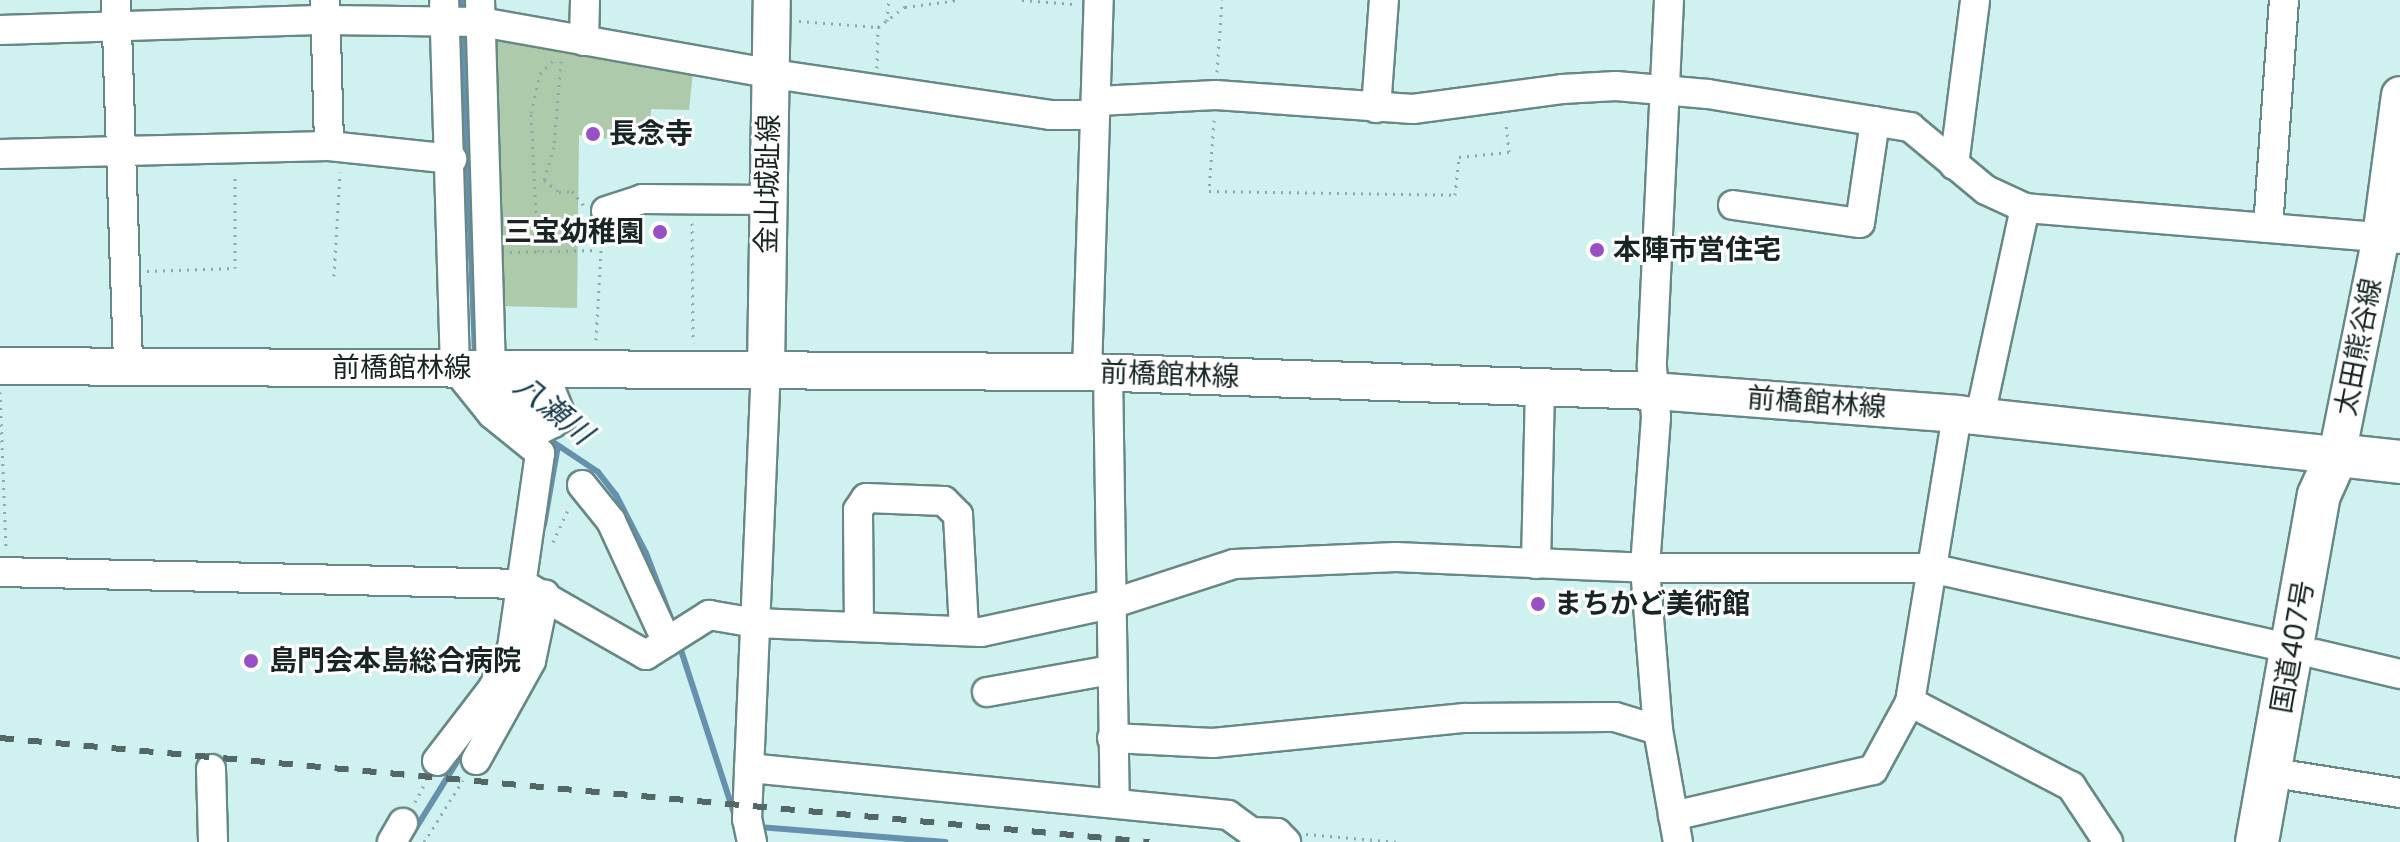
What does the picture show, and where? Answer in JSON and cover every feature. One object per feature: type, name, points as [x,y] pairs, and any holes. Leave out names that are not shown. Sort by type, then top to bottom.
[{"type":"highway","points":[[2337,455],[2400,462]]},
{"type":"highway","name":"国道407号","points":[[2282,842],[2293,776],[2319,495],[2337,455]]},
{"type":"highway","name":"国道407号","points":[[2257,842],[2305,652]]},
{"type":"main road","name":"金山城趾線","points":[[766,368],[772,10]]},
{"type":"main road","name":"太田熊谷線","points":[[2337,455],[2391,238],[2400,95]]},
{"type":"main road","name":"前橋館林線","points":[[0,366],[478,374],[542,368],[693,367],[1098,372],[1653,391],[1969,415],[2337,455]]},
{"type":"street","points":[[584,41],[585,0]]},
{"type":"street","points":[[1376,108],[1384,0]]},
{"type":"street","points":[[1954,165],[1975,0]]},
{"type":"street","points":[[2268,228],[2284,0]]},
{"type":"street","points":[[1099,3],[1096,108],[1098,372],[1111,604],[1115,800]]},
{"type":"street","points":[[326,10],[336,147]]},
{"type":"street","points":[[445,10],[452,159],[478,374],[492,414],[540,453],[531,588],[531,661],[476,760]]},
{"type":"street","points":[[1661,10],[1663,91],[1645,568],[1658,730],[1675,829],[1873,770],[1910,702],[1930,568],[2025,208]]},
{"type":"street","points":[[478,374],[487,253],[480,11]]},
{"type":"street","points":[[0,30],[116,12],[480,11],[584,41],[770,73],[1050,115],[1216,95],[1376,108],[1616,86],[1910,127],[1930,138],[1954,165],[1986,190],[2025,208],[2391,238]]},
{"type":"street","points":[[116,12],[128,366]]},
{"type":"street","points":[[1733,205],[1860,223],[1875,121]]},
{"type":"street","points":[[0,154],[336,147],[452,159]]},
{"type":"street","points":[[606,211],[642,199],[768,200]]},
{"type":"street","points":[[542,368],[562,418]]},
{"type":"street","points":[[752,842],[749,768],[766,368]]},
{"type":"street","points":[[1536,564],[1540,388]]},
{"type":"street","points":[[582,485],[611,521],[667,642]]},
{"type":"street","points":[[859,627],[858,510],[866,498],[944,501],[958,515],[964,631]]},
{"type":"street","points":[[3,572],[531,588],[646,655],[717,616],[755,623],[964,631],[1111,604],[1234,564],[1396,557],[1645,568],[1930,568],[2400,674]]},
{"type":"street","points":[[437,761],[503,670],[531,588]]},
{"type":"street","points":[[987,692],[1111,670]]},
{"type":"street","points":[[1910,702],[2071,786],[2108,842]]},
{"type":"street","points":[[1112,738],[1213,743],[1465,718],[1615,717],[1658,730]]},
{"type":"street","points":[[749,768],[1115,800],[1228,815],[1251,832],[1285,839]]},
{"type":"street","points":[[211,769],[213,842]]},
{"type":"street","points":[[2293,776],[2400,793]]},
{"type":"path","points":[[887,21],[889,0]]},
{"type":"path","points":[[772,10],[878,27],[905,7],[959,0]]},
{"type":"path","points":[[1022,0],[1099,3]]},
{"type":"path","points":[[1222,0],[1209,191],[1455,195],[1459,157],[1509,152],[1504,98]]},
{"type":"path","points":[[877,89],[878,27]]},
{"type":"path","points":[[538,252],[531,113],[540,74],[561,52],[554,147],[544,180],[559,192],[572,191],[591,215],[606,211],[598,250],[595,368]]},
{"type":"path","points":[[334,276],[336,147]]},
{"type":"path","points":[[125,272],[235,268],[235,149]]},
{"type":"path","points":[[692,199],[693,367]]},
{"type":"path","points":[[487,253],[598,250]]},
{"type":"path","points":[[0,390],[3,572]]},
{"type":"path","points":[[531,588],[582,485]]},
{"type":"path","points":[[406,836],[476,760]]},
{"type":"path","points":[[406,836],[437,761]]},
{"type":"path","points":[[1285,839],[1293,832],[1398,842]]},
{"type":"green space","name":"長念寺","points":[[489,29],[693,72],[689,110],[651,109],[649,144],[579,135],[577,308],[497,306]]},
{"type":"waterway","name":"八瀬川","points":[[461,0],[461,15]]},
{"type":"waterway","name":"八瀬川","points":[[462,30],[475,358]]},
{"type":"waterway","name":"八瀬川","points":[[544,436],[598,472],[616,495],[646,553],[671,618]]},
{"type":"waterway","points":[[544,525],[558,446]]},
{"type":"waterway","name":"八瀬川","points":[[679,644],[735,816]]},
{"type":"waterway","points":[[411,836],[473,736]]},
{"type":"waterway","name":"八瀬川","points":[[758,827],[945,842]]},
{"type":"railway","points":[[0,738],[1149,842]]},
{"type":"place","name":"長念寺","points":[[593,134]]},
{"type":"place","name":"三宝幼稚園","points":[[660,232]]},
{"type":"place","name":"本陣市営住宅","points":[[1597,250]]},
{"type":"place","name":"まちかど美術館","points":[[1538,604]]},
{"type":"place","name":"島門会本島総合病院","points":[[251,661]]}]
